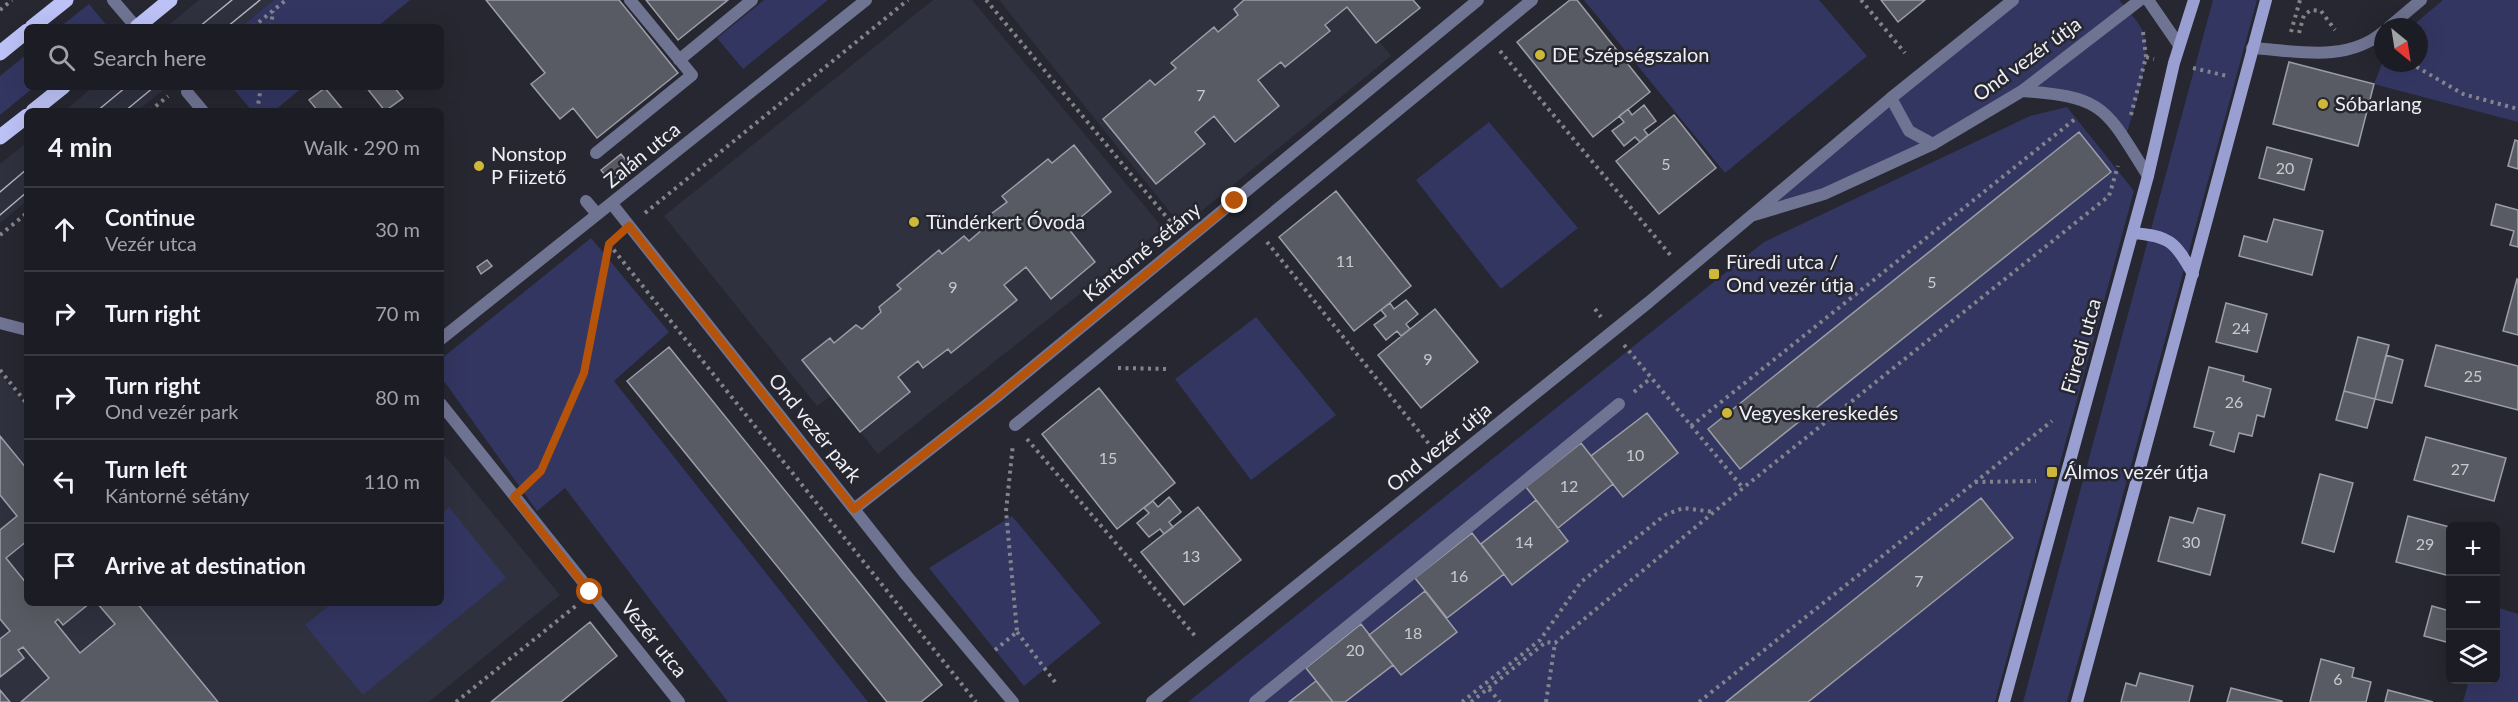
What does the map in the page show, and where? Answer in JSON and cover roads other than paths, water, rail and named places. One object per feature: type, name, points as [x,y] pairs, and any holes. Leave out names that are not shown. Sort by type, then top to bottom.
[{"type":"main road","points":[[36,24],[66,0]]},
{"type":"main road","points":[[140,24],[170,0]]},
{"type":"main road","name":"Füredi utca","points":[[2004,702],[2133,233],[2179,45],[2193,0]]},
{"type":"main road","points":[[2077,702],[2266,0]]},
{"type":"main road","points":[[0,53],[24,33]]},
{"type":"main road","points":[[37,108],[59,90]]},
{"type":"main road","points":[[0,138],[24,118]]},
{"type":"main road","points":[[2133,233],[2165,237],[2180,251],[2193,273]]},
{"type":"street","points":[[113,0],[133,24]]},
{"type":"street","points":[[596,153],[692,75],[630,0]]},
{"type":"street","points":[[679,60],[752,0]]},
{"type":"street","name":"Zalán utca","points":[[444,337],[866,0]]},
{"type":"street","name":"Kántorné sétány","points":[[854,509],[976,413],[1478,0]]},
{"type":"street","points":[[1016,425],[1532,0]]},
{"type":"street","name":"Ond vezér útja","points":[[1152,702],[1613,331],[1891,98],[2013,0]]},
{"type":"street","name":"Ond vezér útja","points":[[1748,217],[1824,194],[1933,144],[2022,92],[2140,0]]},
{"type":"street","points":[[2148,0],[2179,45]]},
{"type":"street","points":[[2400,18],[2421,0]]},
{"type":"street","points":[[2252,48],[2333,54],[2363,46],[2374,38]]},
{"type":"street","points":[[187,92],[200,108]]},
{"type":"street","points":[[2022,92],[2062,94],[2094,104],[2110,116],[2148,176]]},
{"type":"street","points":[[1891,98],[1909,131],[1933,144]]},
{"type":"street","points":[[586,201],[597,214]]},
{"type":"street","name":"Ond vezér park","points":[[612,204],[907,576],[1013,702]]},
{"type":"street","points":[[0,323],[24,329]]},
{"type":"street","points":[[1255,702],[1619,404]]},
{"type":"street","name":"Vezér utca","points":[[444,408],[679,702]]},
{"type":"tram line","points":[[203,24],[232,0]]},
{"type":"tram line","points":[[231,24],[260,0]]},
{"type":"tram line","points":[[101,108],[122,90]]},
{"type":"tram line","points":[[129,108],[150,90]]},
{"type":"tram line","points":[[0,192],[24,172]]},
{"type":"tram line","points":[[0,215],[24,195]]},
{"type":"place","name":"DE Szépségszalon","points":[[1540,55]]},
{"type":"place","name":"Sóbarlang","points":[[2323,104]]},
{"type":"place","name":"Nonstop P Fiizető","points":[[479,166]]},
{"type":"place","name":"Tündérkert Óvoda","points":[[914,222]]},
{"type":"place","name":"Füredi utca / Ond vezér útja","points":[[1714,274]]},
{"type":"place","name":"Vegyeskereskedés","points":[[1727,413]]},
{"type":"place","name":"Álmos vezér útja","points":[[2052,472]]}]
